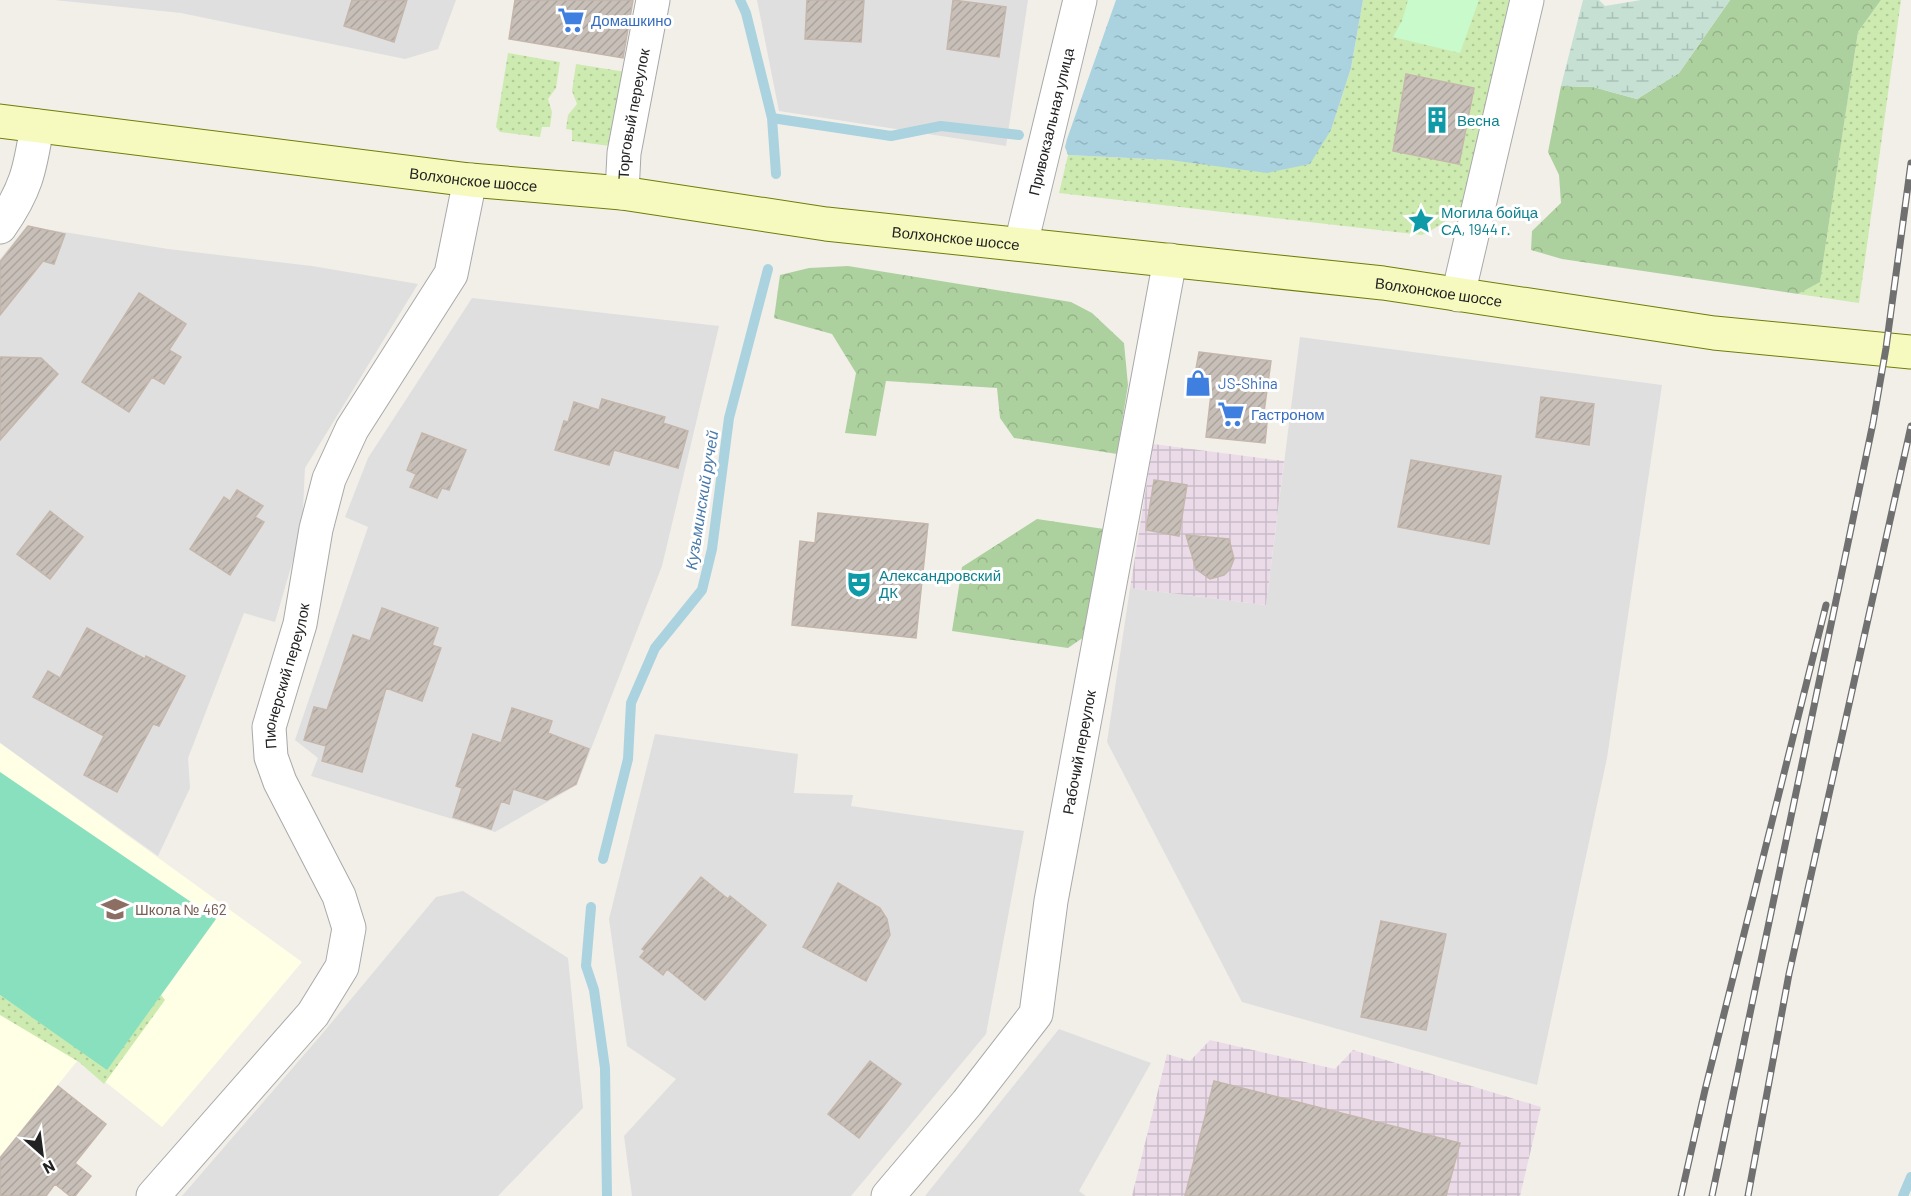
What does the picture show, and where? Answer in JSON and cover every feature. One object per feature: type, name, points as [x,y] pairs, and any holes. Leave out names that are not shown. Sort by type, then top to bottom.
[{"type":"main road","name":"Волхонское шоссе","points":[[0,121],[470,180],[622,193],[826,224],[1383,283],[1714,333],[1911,352]]},
{"type":"street","name":"Торговый переулок","points":[[622,193],[624,153],[653,0]]},
{"type":"street","name":"Привокзальная улица","points":[[1021,244],[1080,0]]},
{"type":"street","points":[[1458,295],[1527,0]]},
{"type":"street","points":[[0,227],[20,197],[31,168],[37,126]]},
{"type":"street","name":"Пионерский переулок","points":[[153,1196],[313,1014],[342,967],[349,928],[339,896],[280,782],[271,757],[269,727],[300,624],[316,529],[329,479],[352,429],[451,274],[470,180]]},
{"type":"street","name":"Рабочий переулок","points":[[888,1196],[967,1103],[1036,1014],[1051,901],[1170,260]]},
{"type":"shaded area","points":[[54,0],[456,0],[438,49],[405,59],[181,13]]},
{"type":"shaded area","points":[[757,0],[1028,0],[1006,146],[779,111]]},
{"type":"shaded area","points":[[27,226],[168,249],[312,266],[418,284],[305,468],[302,529],[275,622],[244,613],[188,758],[190,788],[158,856],[0,743],[0,259]]},
{"type":"shaded area","points":[[472,298],[719,326],[662,566],[577,785],[495,832],[311,776],[318,758],[295,740],[368,527],[345,517],[368,458]]},
{"type":"shaded area","points":[[1300,337],[1662,385],[1607,758],[1537,1085],[1242,1002],[1107,742],[1130,588],[1266,605]]},
{"type":"shaded area","points":[[1153,444],[1284,461],[1266,605],[1130,588]]},
{"type":"shaded area","points":[[655,734],[798,754],[794,793],[853,795],[851,806],[1024,831],[986,1034],[851,1196],[632,1196],[624,1136],[676,1079],[627,1046],[609,919]]},
{"type":"shaded area","name":"Школа № 462","points":[[0,743],[302,962],[162,1127],[78,1060],[0,1156]]},
{"type":"shaded area","points":[[463,891],[568,958],[583,1108],[498,1196],[182,1196],[322,1034],[436,897]]},
{"type":"shaded area","points":[[1059,1029],[1151,1063],[1079,1191],[1086,1196],[925,1196]]},
{"type":"shaded area","points":[[1210,1040],[1335,1069],[1353,1050],[1541,1107],[1520,1196],[1132,1196],[1167,1054],[1190,1061]]},
{"type":"green space","points":[[1363,0],[1513,0],[1472,195],[1455,213],[1437,227],[1422,235],[1059,193],[1068,155],[1170,160],[1331,130],[1351,68]]},
{"type":"green space","points":[[1408,0],[1479,0],[1460,53],[1393,37],[1402,21]]},
{"type":"green space","points":[[1583,0],[1599,0],[1605,6],[1641,0],[1730,0],[1679,73],[1637,99],[1593,87],[1561,86]]},
{"type":"green space","points":[[1730,0],[1881,0],[1858,32],[1820,282],[1798,294],[1562,259],[1531,250],[1532,231],[1561,203],[1559,175],[1548,152],[1561,86],[1593,87],[1637,99],[1679,73]]},
{"type":"green space","points":[[1881,0],[1901,0],[1859,303],[1798,294],[1820,281],[1858,32]]},
{"type":"green space","points":[[508,53],[560,62],[556,88],[548,99],[552,112],[550,127],[542,127],[540,137],[500,132],[496,127]]},
{"type":"green space","points":[[576,64],[626,72],[610,146],[572,141],[572,130],[566,129],[568,115],[577,104],[572,91]]},
{"type":"green space","points":[[848,266],[1071,302],[1092,313],[1124,343],[1128,385],[1117,454],[1014,438],[1000,418],[997,388],[886,381],[876,436],[845,433],[856,373],[832,334],[774,318],[780,275],[809,268]]},
{"type":"green space","points":[[1037,519],[1104,529],[1084,637],[1068,648],[952,631],[962,567]]},
{"type":"green space","points":[[0,772],[216,919],[107,1070],[0,995]]},
{"type":"green space","points":[[0,995],[107,1069],[161,995],[165,1000],[104,1084],[79,1062],[0,1015]]},
{"type":"water","points":[[1116,0],[1363,0],[1351,68],[1331,130],[1310,164],[1267,173],[1170,160],[1068,155],[1065,147],[1067,139]]},
{"type":"building","points":[[352,0],[407,0],[394,42],[344,26]]},
{"type":"building","name":"Домашкино","points":[[515,0],[633,0],[623,58],[509,39]]},
{"type":"building","points":[[807,0],[864,0],[861,42],[805,39]]},
{"type":"building","points":[[953,0],[1006,7],[999,57],[947,49]]},
{"type":"building","name":"Весна","points":[[1406,74],[1474,88],[1459,164],[1393,151]]},
{"type":"building","points":[[28,226],[65,234],[54,264],[43,261],[0,315],[0,262]]},
{"type":"building","points":[[139,293],[186,324],[169,350],[181,357],[164,384],[152,377],[129,412],[82,382]]},
{"type":"building","points":[[1199,352],[1271,361],[1264,412],[1268,413],[1265,443],[1206,437],[1211,394],[1192,391]]},
{"type":"building","points":[[0,357],[41,358],[58,374],[0,440]]},
{"type":"building","points":[[1541,397],[1594,404],[1589,445],[1536,437]]},
{"type":"building","points":[[602,399],[665,417],[663,423],[688,431],[678,468],[614,450],[609,465],[555,450],[564,421],[568,422],[574,402],[599,410]]},
{"type":"building","points":[[422,433],[466,450],[449,490],[442,488],[437,498],[410,487],[416,474],[407,470]]},
{"type":"building","points":[[1411,460],[1501,476],[1489,544],[1398,527]]},
{"type":"building","points":[[1154,480],[1187,485],[1179,536],[1146,530]]},
{"type":"building","points":[[237,490],[263,506],[255,517],[264,522],[230,575],[190,549],[224,497],[230,501]]},
{"type":"building","points":[[50,511],[83,537],[50,579],[17,554]]},
{"type":"building","name":"Александровский ДК","points":[[818,513],[928,524],[916,638],[792,625],[800,541],[815,543]]},
{"type":"building","points":[[1186,535],[1229,539],[1234,559],[1230,569],[1224,575],[1210,579],[1196,569]]},
{"type":"building","points":[[382,608],[438,628],[432,645],[441,648],[422,701],[386,688],[362,772],[322,761],[326,746],[304,740],[314,707],[327,710],[353,635],[370,641]]},
{"type":"building","points":[[87,628],[145,659],[146,656],[185,676],[159,726],[153,724],[117,792],[84,775],[104,736],[33,697],[48,671],[60,678]]},
{"type":"building","points":[[512,708],[552,721],[548,733],[589,749],[576,784],[547,800],[513,789],[509,804],[501,801],[491,829],[453,817],[462,788],[456,786],[473,734],[501,743]]},
{"type":"building","points":[[701,877],[728,899],[730,896],[766,925],[705,1000],[667,969],[663,975],[640,957],[645,951],[642,949]]},
{"type":"building","points":[[838,883],[880,908],[887,919],[890,935],[866,981],[803,947]]},
{"type":"building","points":[[1381,921],[1446,934],[1426,1030],[1361,1017]]},
{"type":"building","points":[[870,1061],[901,1084],[859,1138],[828,1114]]},
{"type":"building","points":[[1214,1081],[1460,1143],[1446,1196],[1185,1196]]},
{"type":"building","points":[[58,1086],[106,1124],[75,1163],[91,1176],[75,1196],[70,1196],[55,1184],[46,1196],[0,1196],[0,1158]]},
{"type":"waterway","name":"Кузьминский ручей","points":[[740,0],[746,13],[772,118],[776,174]]},
{"type":"waterway","points":[[772,118],[891,136],[941,126],[1019,135]]},
{"type":"waterway","name":"Кузьминский ручей","points":[[603,859],[628,759],[631,703],[655,648],[702,590],[712,549],[729,418],[768,269]]},
{"type":"waterway","name":"Кузьминский ручей","points":[[591,907],[586,966],[594,990],[605,1068],[607,1196]]},
{"type":"waterway","points":[[1903,1196],[1911,1177]]},
{"type":"railway","points":[[1712,1196],[1873,423],[1886,348],[1911,163]]},
{"type":"railway","points":[[1748,1196],[1789,974],[1911,426]]},
{"type":"railway","points":[[1681,1196],[1705,1090],[1826,605]]},
{"type":"place","name":"Домашкино","points":[[571,20]]},
{"type":"place","name":"Весна","points":[[1437,120]]},
{"type":"place","name":"Могила бойца СА, 1944 г.","points":[[1421,221]]},
{"type":"place","name":"JS-Shina","points":[[1198,383]]},
{"type":"place","name":"Гастроном","points":[[1231,414]]},
{"type":"place","name":"Александровский ДК","points":[[859,584]]},
{"type":"place","name":"Школа № 462","points":[[115,909]]}]
